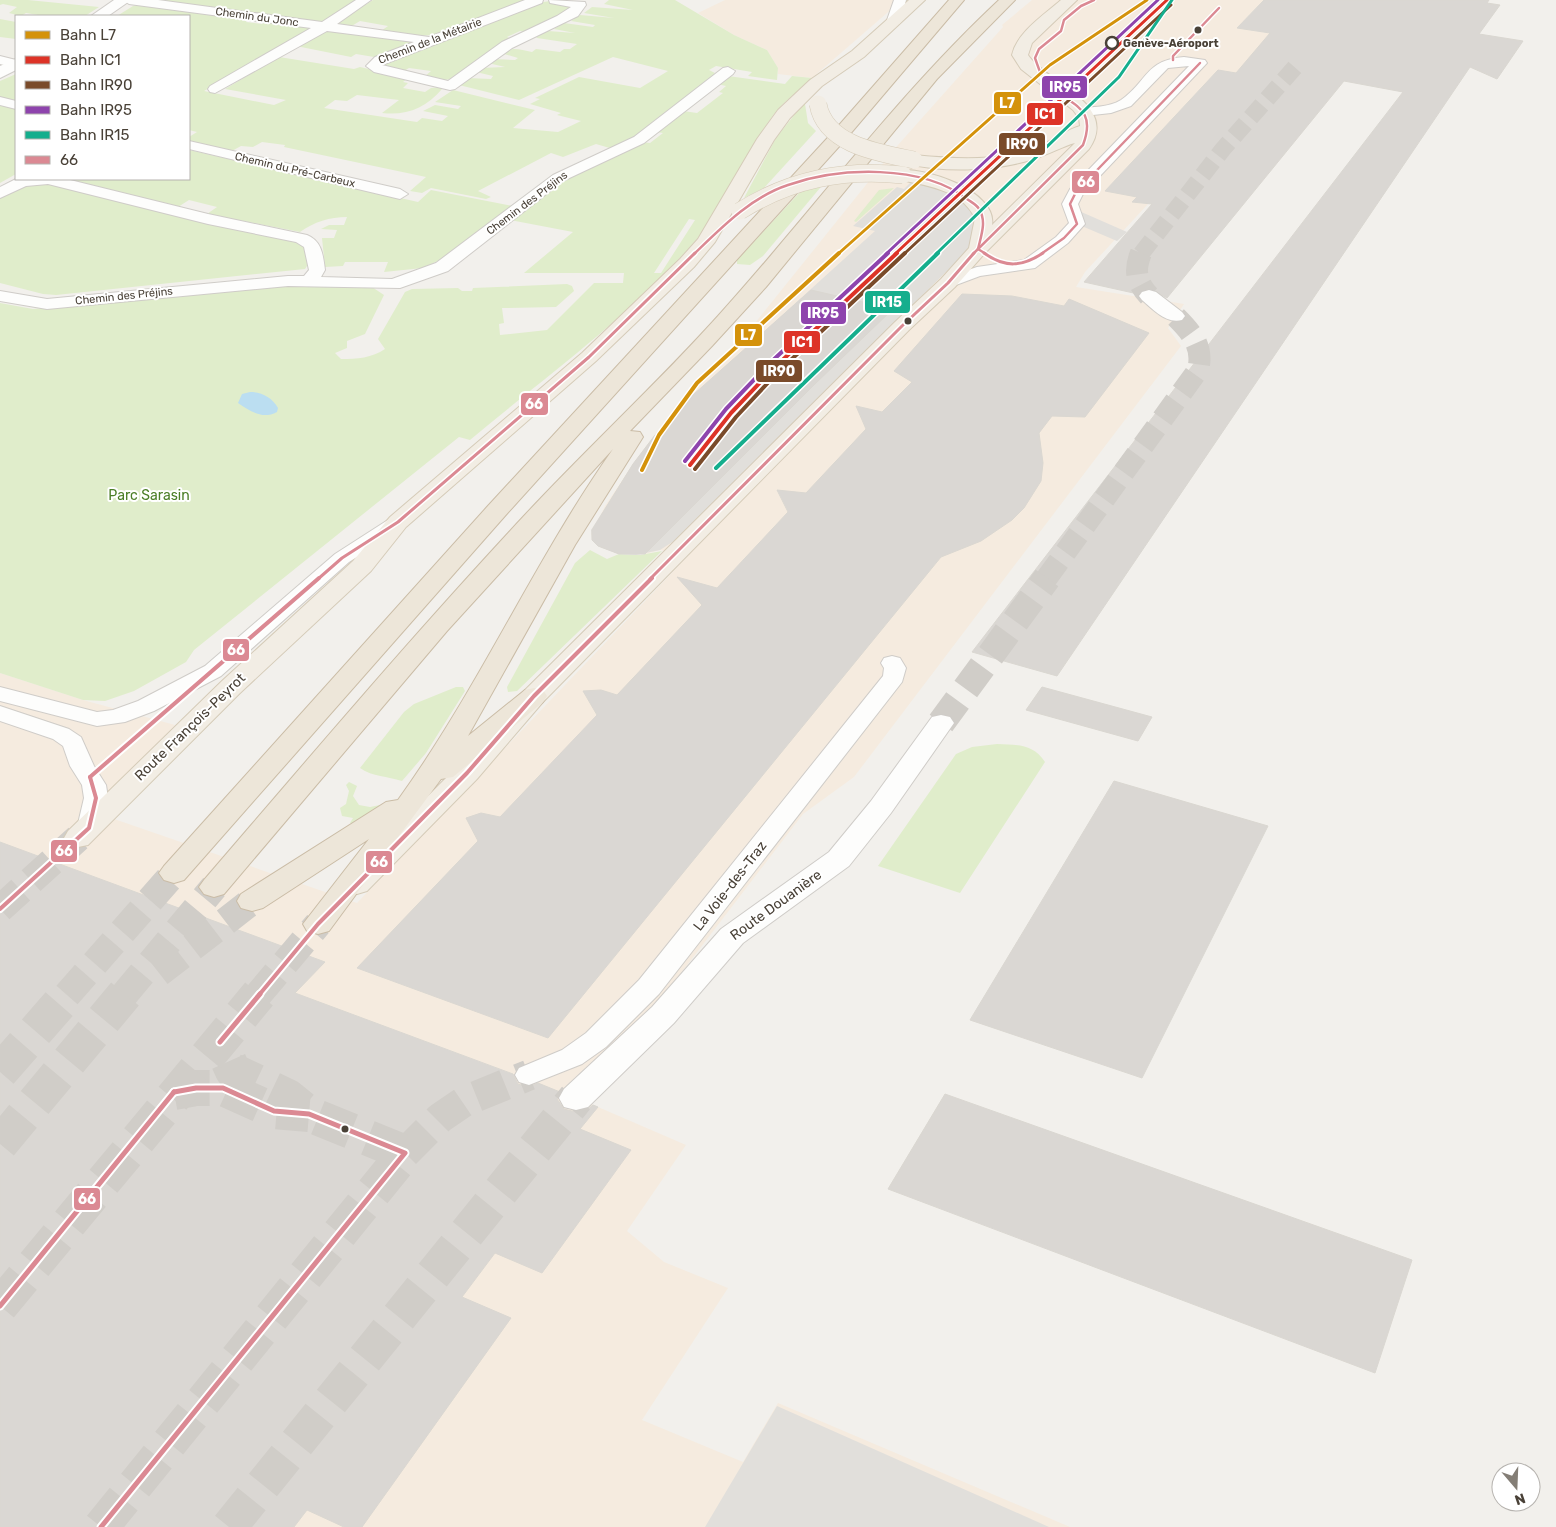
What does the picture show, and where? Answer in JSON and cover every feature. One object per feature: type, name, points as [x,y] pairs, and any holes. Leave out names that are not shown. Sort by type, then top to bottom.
[{"type":"highway","points":[[174,873],[429,585],[841,135],[930,30],[958,0]]},
{"type":"highway","points":[[214,887],[365,712],[576,474],[688,361],[758,284],[901,110],[951,55],[1008,0]]},
{"type":"highway","points":[[899,68],[975,2]]},
{"type":"highway","points":[[318,924],[418,793],[458,732],[576,522],[607,471],[688,361]]},
{"type":"highway","points":[[252,900],[418,793],[534,696]]},
{"type":"main road","name":"Route François-Peyrot","points":[[84,833],[231,687],[362,566],[398,522],[589,357],[687,263],[706,242],[766,138],[784,114],[816,83],[858,54],[918,0]]},
{"type":"main road","points":[[318,924],[466,773],[534,696],[902,326],[948,283],[978,249],[1083,145],[1088,136],[1086,119],[1070,97],[1046,82],[1023,62],[1020,51],[1031,35],[1070,0]]},
{"type":"main road","points":[[858,54],[822,94],[818,104],[820,116],[825,124],[846,140],[870,150],[914,160],[968,163],[1026,157],[1057,146],[1086,119]]},
{"type":"main road","points":[[706,242],[740,211],[767,194],[809,178],[857,172],[903,175],[948,186],[974,203],[984,218],[978,249]]},
{"type":"street","points":[[100,15],[124,0]]},
{"type":"street","name":"Chemin du Jonc","points":[[129,0],[429,40]]},
{"type":"street","name":"Chemin du Jonc","points":[[215,89],[325,26],[364,0]]},
{"type":"street","name":"Chemin de la Métairie","points":[[537,0],[429,40],[380,60],[373,66],[378,69],[450,86],[508,45],[562,20],[573,13],[580,5],[555,0]]},
{"type":"street","points":[[893,23],[900,0]]},
{"type":"street","points":[[0,60],[15,64]]},
{"type":"street","points":[[948,283],[977,272],[1032,262],[1053,247],[1077,224],[1070,204],[1076,192],[1200,63],[1183,60],[1170,61],[1126,103],[1086,119]]},
{"type":"street","points":[[0,73],[15,65]]},
{"type":"street","name":"Chemin des Préjins","points":[[0,296],[31,303],[47,304],[166,291],[309,281],[394,284],[442,267],[558,178],[639,140],[728,71]]},
{"type":"street","points":[[0,101],[15,105]]},
{"type":"street","name":"Chemin du Pré-Carbeux","points":[[190,145],[400,194]]},
{"type":"street","points":[[0,192],[22,182],[39,180]]},
{"type":"street","points":[[52,180],[208,219],[308,240],[313,247],[316,270],[309,281]]},
{"type":"street","points":[[978,249],[990,258],[1016,266]]},
{"type":"street","points":[[1149,296],[1175,316]]},
{"type":"street","name":"Route François-Peyrot","points":[[0,694],[97,719],[117,717],[146,706],[213,671],[342,558],[398,522]]},
{"type":"street","name":"La Voie-des-Traz","points":[[529,1075],[572,1057],[596,1040],[649,987],[894,677],[895,668],[892,663]]},
{"type":"street","name":"Route François-Peyrot","points":[[0,713],[61,734],[73,742],[82,766],[94,785],[96,798],[84,833]]},
{"type":"street","name":"Route Douanière","points":[[576,1098],[640,1039],[684,993],[732,936],[838,859],[880,807],[941,723]]},
{"type":"shaded area","points":[[725,0],[902,0],[812,78],[778,74],[778,68],[767,50],[734,35],[698,13]]},
{"type":"shaded area","points":[[1032,0],[1264,0],[1237,28],[1309,40],[1236,73],[1218,70],[1105,191],[1137,197],[1133,202],[1148,204],[1085,272],[1076,287],[1184,304],[1168,328],[1181,346],[854,777],[803,814],[665,994],[561,1091],[686,1145],[627,1231],[664,1262],[728,1288],[642,1420],[743,1462],[778,1403],[1070,1527],[0,1527],[0,673],[83,700],[175,725],[91,811],[357,903],[689,555],[660,550],[645,554],[619,554],[598,546],[591,534],[605,506],[633,464],[676,410],[755,323],[898,145],[1003,27],[1002,25]]},
{"type":"shaded area","points":[[913,180],[943,189],[963,201],[974,216],[976,224],[971,244],[962,256],[674,541],[660,550],[636,555],[619,554],[598,546],[592,540],[591,530],[633,464],[655,435],[706,384],[875,231],[853,226],[897,187],[904,189]]},
{"type":"shaded area","points":[[1070,207],[1127,232],[1117,241],[1077,224]]},
{"type":"shaded area","points":[[777,1406],[1049,1527],[705,1527]]},
{"type":"green space","points":[[0,0],[28,0],[99,7],[87,15],[38,15],[26,13],[17,15],[9,13],[17,7],[0,5]]},
{"type":"green space","points":[[147,0],[359,0],[326,21],[315,23]]},
{"type":"green space","points":[[373,0],[528,0],[432,35],[419,36],[381,31],[388,26],[360,21],[350,27],[340,25],[338,22]]},
{"type":"green space","points":[[609,0],[675,0],[734,35],[767,50],[778,68],[777,80],[748,76],[752,72],[716,66],[709,70],[715,73],[712,76],[634,139],[613,149],[596,144],[563,157],[551,153],[478,191],[491,197],[486,199],[431,188],[422,193],[410,191],[426,177],[284,147],[285,145],[262,142],[253,147],[241,146],[230,152],[190,143],[190,136],[197,132],[190,130],[190,15],[119,15],[133,6],[144,4],[247,18],[246,22],[262,24],[268,20],[309,26],[311,30],[204,91],[274,105],[286,100],[225,89],[279,57],[354,69],[360,67],[408,78],[403,82],[408,83],[403,88],[425,92],[431,88],[440,87],[442,89],[422,106],[407,112],[382,113],[399,100],[357,95],[347,101],[335,100],[324,108],[417,122],[422,118],[442,121],[448,116],[423,111],[435,105],[458,109],[461,106],[435,102],[453,90],[535,110],[513,128],[558,132],[581,121],[557,115],[561,113],[530,104],[540,99],[535,98],[579,77],[640,88],[668,71],[613,57],[519,100],[459,85],[467,78],[491,79],[493,76],[476,72],[480,68],[505,67],[488,63],[493,59],[515,60],[518,58],[501,53],[505,51],[516,49],[532,52],[536,49],[560,52],[564,49],[570,49],[577,44],[537,38],[535,35],[548,31],[575,33],[554,29],[564,23],[593,27],[595,25],[571,21],[580,15],[614,18],[584,13],[592,7],[633,10],[604,4]]},
{"type":"green space","points":[[550,1],[567,3],[574,9],[528,33],[520,31],[507,37],[512,39],[457,78],[438,81],[423,78],[431,71],[409,68],[404,71],[382,67],[382,63],[537,3]]},
{"type":"green space","points":[[0,19],[15,22],[15,39],[0,37]]},
{"type":"green space","points":[[333,30],[410,40],[411,43],[380,58],[356,54],[351,57],[296,46],[323,31]]},
{"type":"green space","points":[[15,74],[15,102],[0,98],[0,81]]},
{"type":"green space","name":"Parc Sarasin","points":[[728,76],[785,84],[792,76],[812,78],[774,114],[702,233],[664,275],[583,348],[470,440],[459,437],[194,650],[186,662],[134,691],[105,701],[83,700],[0,673],[0,303],[33,309],[295,284],[372,287],[384,295],[365,334],[347,341],[347,348],[335,353],[341,359],[347,359],[370,356],[385,349],[378,339],[405,292],[412,289],[458,288],[462,291],[472,291],[473,288],[567,284],[572,286],[574,291],[556,307],[502,308],[504,323],[499,324],[500,335],[547,330],[594,283],[623,283],[624,273],[524,273],[573,232],[510,220],[567,176],[642,142],[650,143],[663,133],[657,132],[683,111],[697,113],[723,93],[719,92],[726,86],[717,84]],"holes":[[[689,219],[695,220],[661,273],[654,273]]]},
{"type":"green space","points":[[803,104],[805,104],[808,123],[816,131],[764,188],[744,198],[776,138]]},
{"type":"green space","points":[[0,105],[15,109],[15,175],[0,183]]},
{"type":"green space","points":[[190,150],[418,202],[431,190],[513,206],[444,258],[423,268],[384,272],[388,262],[345,262],[343,266],[325,267],[322,238],[334,238],[337,230],[321,229],[329,225],[344,225],[347,217],[322,221],[300,232],[207,214],[217,207],[189,200],[178,207],[70,180],[190,180]]},
{"type":"green space","points":[[45,182],[304,243],[309,263],[305,269],[56,295],[43,294],[0,283],[0,197],[23,185]]},
{"type":"green space","points":[[825,182],[763,256],[750,265],[737,264],[737,260],[802,190]]},
{"type":"green space","points":[[894,188],[856,222],[854,221],[879,190]]},
{"type":"green space","points":[[590,550],[607,559],[619,554],[640,555],[662,551],[517,691],[508,692],[507,687],[575,563]]},
{"type":"green space","points":[[456,687],[463,687],[465,691],[426,753],[402,781],[375,775],[360,768],[404,712],[414,704]]},
{"type":"green space","points":[[997,744],[1018,745],[1030,749],[1045,762],[960,893],[878,866],[956,754],[972,747]]},
{"type":"green space","points":[[349,782],[357,786],[353,796],[359,805],[370,807],[385,804],[355,825],[350,823],[353,818],[342,816],[340,808],[346,804],[349,791],[346,785]]},
{"type":"water","points":[[250,392],[262,394],[269,398],[276,404],[277,412],[266,415],[256,414],[238,403],[242,394]]},
{"type":"building","points":[[1264,0],[1489,0],[1487,3],[1500,5],[1479,34],[1523,41],[1497,79],[1470,67],[1057,676],[972,652],[1403,92],[1344,81],[1167,298],[1150,288],[1141,290],[1138,294],[1084,282],[1152,204],[1132,202],[1137,197],[1105,191],[1218,70],[1236,73],[1270,33],[1237,28]]},
{"type":"building","points":[[811,290],[893,309],[645,554],[619,554],[598,546],[592,540],[592,530],[633,464],[655,435],[676,410]]},
{"type":"building","points":[[962,294],[1012,296],[1064,306],[1069,299],[1149,333],[1085,417],[1052,416],[1039,433],[1043,463],[1041,481],[1024,508],[1012,520],[981,541],[941,557],[548,1038],[357,968],[478,841],[466,818],[481,813],[500,817],[597,715],[583,691],[601,690],[617,695],[702,605],[677,577],[717,588],[788,512],[777,490],[806,493],[866,429],[856,406],[882,412],[912,382],[894,371]]},
{"type":"building","points":[[1042,687],[1152,717],[1138,741],[1026,710]]},
{"type":"building","points":[[1114,781],[1268,826],[1142,1078],[970,1020]]},
{"type":"building","points":[[0,842],[325,962],[295,993],[513,1074],[518,1084],[528,1087],[538,1083],[560,1092],[557,1099],[564,1109],[576,1112],[588,1109],[593,1105],[598,1107],[580,1129],[631,1150],[542,1273],[495,1253],[462,1297],[511,1318],[362,1527],[344,1527],[307,1510],[294,1527],[0,1527]]},
{"type":"building","points":[[945,1094],[1412,1260],[1375,1373],[888,1189]]},
{"type":"tunnel","points":[[1141,254],[1223,149],[1296,66]]},
{"type":"tunnel","points":[[1141,253],[1137,265],[1138,276],[1141,286],[1149,296]]},
{"type":"tunnel","points":[[1046,579],[1198,370],[1198,347],[1191,334],[1175,316]]},
{"type":"tunnel","points":[[941,723],[1047,578]]},
{"type":"tunnel","points":[[0,909],[78,838]]},
{"type":"tunnel","points":[[67,995],[174,873]]},
{"type":"tunnel","points":[[124,995],[214,887]]},
{"type":"tunnel","points":[[159,973],[252,901]]},
{"type":"tunnel","points":[[258,995],[318,924]]},
{"type":"tunnel","points":[[0,1072],[68,994]]},
{"type":"tunnel","points":[[0,1144],[125,994]]},
{"type":"tunnel","points":[[0,1306],[259,994]]},
{"type":"tunnel","points":[[220,1042],[233,1071],[288,1097],[309,1114]]},
{"type":"tunnel","points":[[405,1153],[440,1118],[465,1101],[529,1075]]},
{"type":"tunnel","points":[[174,1092],[196,1088],[223,1088],[274,1111],[309,1114]]},
{"type":"tunnel","points":[[229,1527],[576,1098]]},
{"type":"tunnel","points":[[101,1527],[405,1153],[309,1114]]},
{"type":"rail line","name":"L7","points":[[642,470],[659,435],[697,383],[760,324],[1050,65],[1147,0]]},
{"type":"rail line","name":"IR95","points":[[685,461],[726,409],[770,363],[1158,0]]},
{"type":"rail line","name":"IC1","points":[[690,465],[731,413],[774,368],[1167,0]]},
{"type":"rail line","name":"IR15","points":[[716,468],[1119,77],[1172,0]]},
{"type":"rail line","name":"IR90","points":[[695,469],[736,417],[778,372],[1171,5]]},
{"type":"transit line","name":"66","points":[[220,1042],[318,924],[467,773],[534,696],[902,326],[948,283],[978,249],[1083,145],[1088,133],[1088,123],[1085,115],[1073,102],[1047,83],[1041,74],[1035,58],[1039,49],[1061,31],[1064,20],[1081,6],[1094,0]]},
{"type":"transit line","name":"66","points":[[1173,60],[1173,56],[1219,8]]},
{"type":"transit line","name":"66","points":[[978,249],[997,261],[1013,265],[1038,257],[1064,238],[1077,224],[1070,204],[1076,192],[1200,63]]},
{"type":"transit line","name":"66","points":[[90,777],[342,558],[398,522],[589,357],[706,242],[754,201],[787,185],[833,174],[874,172],[914,177],[953,188],[979,208],[984,224],[978,249]]},
{"type":"transit line","name":"66","points":[[0,909],[89,828],[96,798],[90,777]]},
{"type":"transit line","name":"66","points":[[101,1527],[405,1153],[309,1114],[274,1111],[223,1088],[196,1088],[174,1092]]},
{"type":"transit line","name":"66","points":[[0,1306],[174,1092]]},
{"type":"place","name":"Genève-Aéroport","points":[[1112,43]]}]
